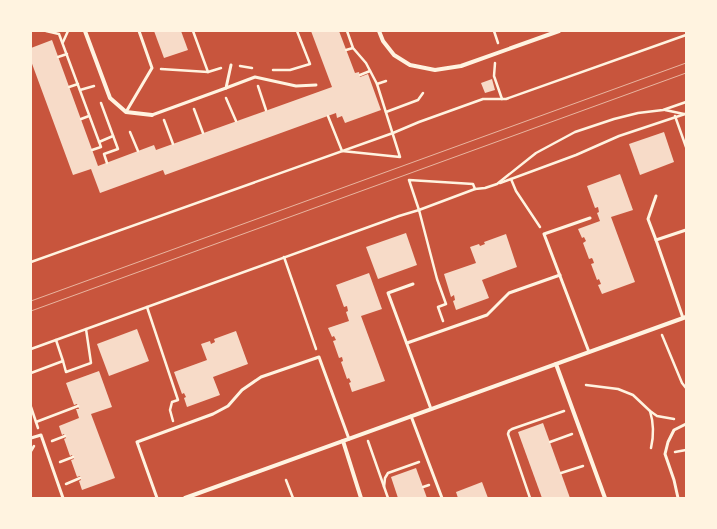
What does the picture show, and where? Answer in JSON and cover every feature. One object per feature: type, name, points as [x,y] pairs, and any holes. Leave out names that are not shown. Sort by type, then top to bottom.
[{"type":"street","points":[[85,31],[110,98],[126,112],[152,115]]},
{"type":"street","points":[[379,31],[383,41],[394,55],[410,65],[435,70],[461,66],[559,31]]},
{"type":"street","points":[[185,498],[685,317]]},
{"type":"street","points":[[556,364],[605,498]]},
{"type":"street","points":[[343,441],[361,498]]},
{"type":"lane","points":[[126,112],[152,68],[139,31]]},
{"type":"lane","points":[[224,88],[231,65]]},
{"type":"lane","points":[[152,115],[255,77],[296,86],[316,85]]},
{"type":"lane","points":[[656,196],[648,219],[685,317]]},
{"type":"lane","points":[[589,352],[544,234],[590,218]]},
{"type":"lane","points":[[656,240],[686,230]]},
{"type":"lane","points":[[408,343],[487,315],[509,293],[560,275]]},
{"type":"lane","points":[[413,284],[388,293],[408,343],[431,409]]},
{"type":"lane","points":[[157,498],[137,442],[213,414],[228,406],[242,390],[261,377],[319,357],[348,439]]},
{"type":"lane","points":[[411,416],[442,498]]},
{"type":"lane","points":[[678,498],[674,480],[665,454],[668,442],[674,430],[686,424]]},
{"type":"lane","points":[[31,438],[41,435],[64,498]]},
{"type":"path","points":[[46,31],[60,34],[101,147],[92,150]]},
{"type":"path","points":[[62,43],[68,31]]},
{"type":"path","points":[[193,31],[208,72]]},
{"type":"path","points":[[290,70],[310,64],[298,31]]},
{"type":"path","points":[[342,151],[400,157],[377,84],[366,63],[353,48],[347,31]]},
{"type":"path","points":[[494,31],[497,39]]},
{"type":"path","points":[[31,262],[393,133],[483,99],[506,99],[686,35]]},
{"type":"path","points":[[346,50],[353,48]]},
{"type":"path","points":[[58,57],[66,54]]},
{"type":"path","points":[[152,68],[208,72],[231,65]]},
{"type":"path","points":[[360,75],[370,71]]},
{"type":"path","points":[[494,76],[502,99]]},
{"type":"path","points":[[255,77],[266,110]]},
{"type":"path","points":[[377,84],[386,81]]},
{"type":"path","points":[[69,87],[78,84]]},
{"type":"path","points":[[80,90],[94,86]]},
{"type":"path","points":[[224,88],[236,121]]},
{"type":"path","points":[[386,112],[418,100],[423,93]]},
{"type":"path","points":[[191,101],[203,133]]},
{"type":"path","points":[[497,184],[536,153],[575,132],[614,119],[663,110],[686,102]]},
{"type":"path","points":[[663,110],[685,114]]},
{"type":"path","points":[[161,112],[172,144]]},
{"type":"path","points":[[31,349],[475,189],[486,188],[576,155],[619,136],[675,116],[685,114]]},
{"type":"path","points":[[80,119],[90,116]]},
{"type":"path","points":[[328,116],[342,151]]},
{"type":"path","points":[[675,116],[686,147]]},
{"type":"path","points":[[130,132],[138,151]]},
{"type":"path","points":[[99,142],[113,137],[118,148],[104,154],[107,163]]},
{"type":"path","points":[[510,179],[516,191],[544,234]]},
{"type":"path","points":[[446,329],[438,307],[446,304],[437,279],[419,210],[409,180],[473,184],[475,189]]},
{"type":"path","points":[[284,257],[319,357]]},
{"type":"path","points":[[147,307],[178,400],[172,402],[170,410],[176,428]]},
{"type":"path","points":[[659,327],[672,362],[682,384],[686,388]]},
{"type":"path","points":[[56,340],[66,372],[91,363],[86,329]]},
{"type":"path","points":[[31,373],[63,361]]},
{"type":"path","points":[[586,385],[618,389],[632,395],[658,416],[679,420]]},
{"type":"path","points":[[36,422],[78,406]]},
{"type":"path","points":[[31,407],[41,435]]},
{"type":"path","points":[[530,498],[510,442],[508,434],[509,431],[572,408]]},
{"type":"path","points":[[650,411],[653,421],[652,448]]},
{"type":"path","points":[[365,433],[388,498]]},
{"type":"path","points":[[44,444],[65,436]]},
{"type":"path","points":[[550,442],[562,438]]},
{"type":"path","points":[[52,465],[73,457]]},
{"type":"path","points":[[384,487],[385,478],[388,473],[422,461]]},
{"type":"path","points":[[561,473],[574,469]]},
{"type":"path","points":[[59,486],[80,478]]},
{"type":"path","points":[[429,479],[431,485]]},
{"type":"path","points":[[286,480],[293,498]]},
{"type":"building","points":[[154,31],[181,31],[188,50],[164,58]]},
{"type":"building","points":[[311,31],[339,31],[355,73],[359,72],[360,77],[368,74],[381,110],[345,123],[342,116],[337,118],[336,113],[165,175],[163,170],[100,193],[91,169],[73,175],[31,61],[31,48],[52,40],[98,166],[154,145],[156,150],[332,87]]},
{"type":"building","points":[[492,79],[495,90],[485,93],[481,83]]},
{"type":"building","points":[[664,132],[674,162],[640,175],[629,144]]},
{"type":"building","points":[[620,174],[633,210],[611,217],[635,282],[602,294],[598,285],[601,284],[599,279],[597,280],[591,264],[594,263],[593,260],[592,258],[589,259],[583,243],[586,241],[584,237],[582,238],[578,229],[600,221],[597,213],[599,212],[598,207],[595,208],[587,186]]},
{"type":"building","points":[[406,233],[417,265],[378,279],[366,247]]},
{"type":"building","points":[[506,234],[517,267],[482,280],[489,298],[456,310],[453,301],[455,300],[454,295],[451,297],[444,274],[476,263],[470,247],[479,244],[480,246],[485,244],[484,242]]},
{"type":"building","points":[[369,273],[382,309],[361,316],[385,381],[352,392],[349,383],[351,382],[349,378],[347,379],[341,362],[343,361],[342,357],[339,358],[333,341],[336,340],[334,336],[332,337],[328,328],[349,321],[346,312],[348,311],[347,306],[344,307],[336,285]]},
{"type":"building","points":[[137,329],[149,361],[109,376],[97,344]]},
{"type":"building","points":[[236,331],[248,364],[213,377],[220,395],[187,407],[184,398],[186,397],[184,393],[182,394],[174,372],[207,360],[201,344],[210,341],[211,344],[215,342],[214,339]]},
{"type":"building","points":[[99,371],[112,407],[91,414],[115,478],[82,490],[79,481],[81,480],[80,476],[77,477],[71,460],[74,459],[72,455],[70,456],[64,439],[66,438],[64,434],[62,435],[59,426],[79,418],[76,409],[79,409],[77,404],[74,405],[66,383]]},
{"type":"building","points":[[543,423],[570,498],[542,498],[518,432]]},
{"type":"building","points":[[416,468],[427,498],[398,498],[391,477]]},
{"type":"building","points":[[482,482],[488,498],[458,498],[456,492]]},
{"type":"tram line","points":[[31,301],[686,63]]},
{"type":"tram line","points":[[31,311],[686,73]]}]
